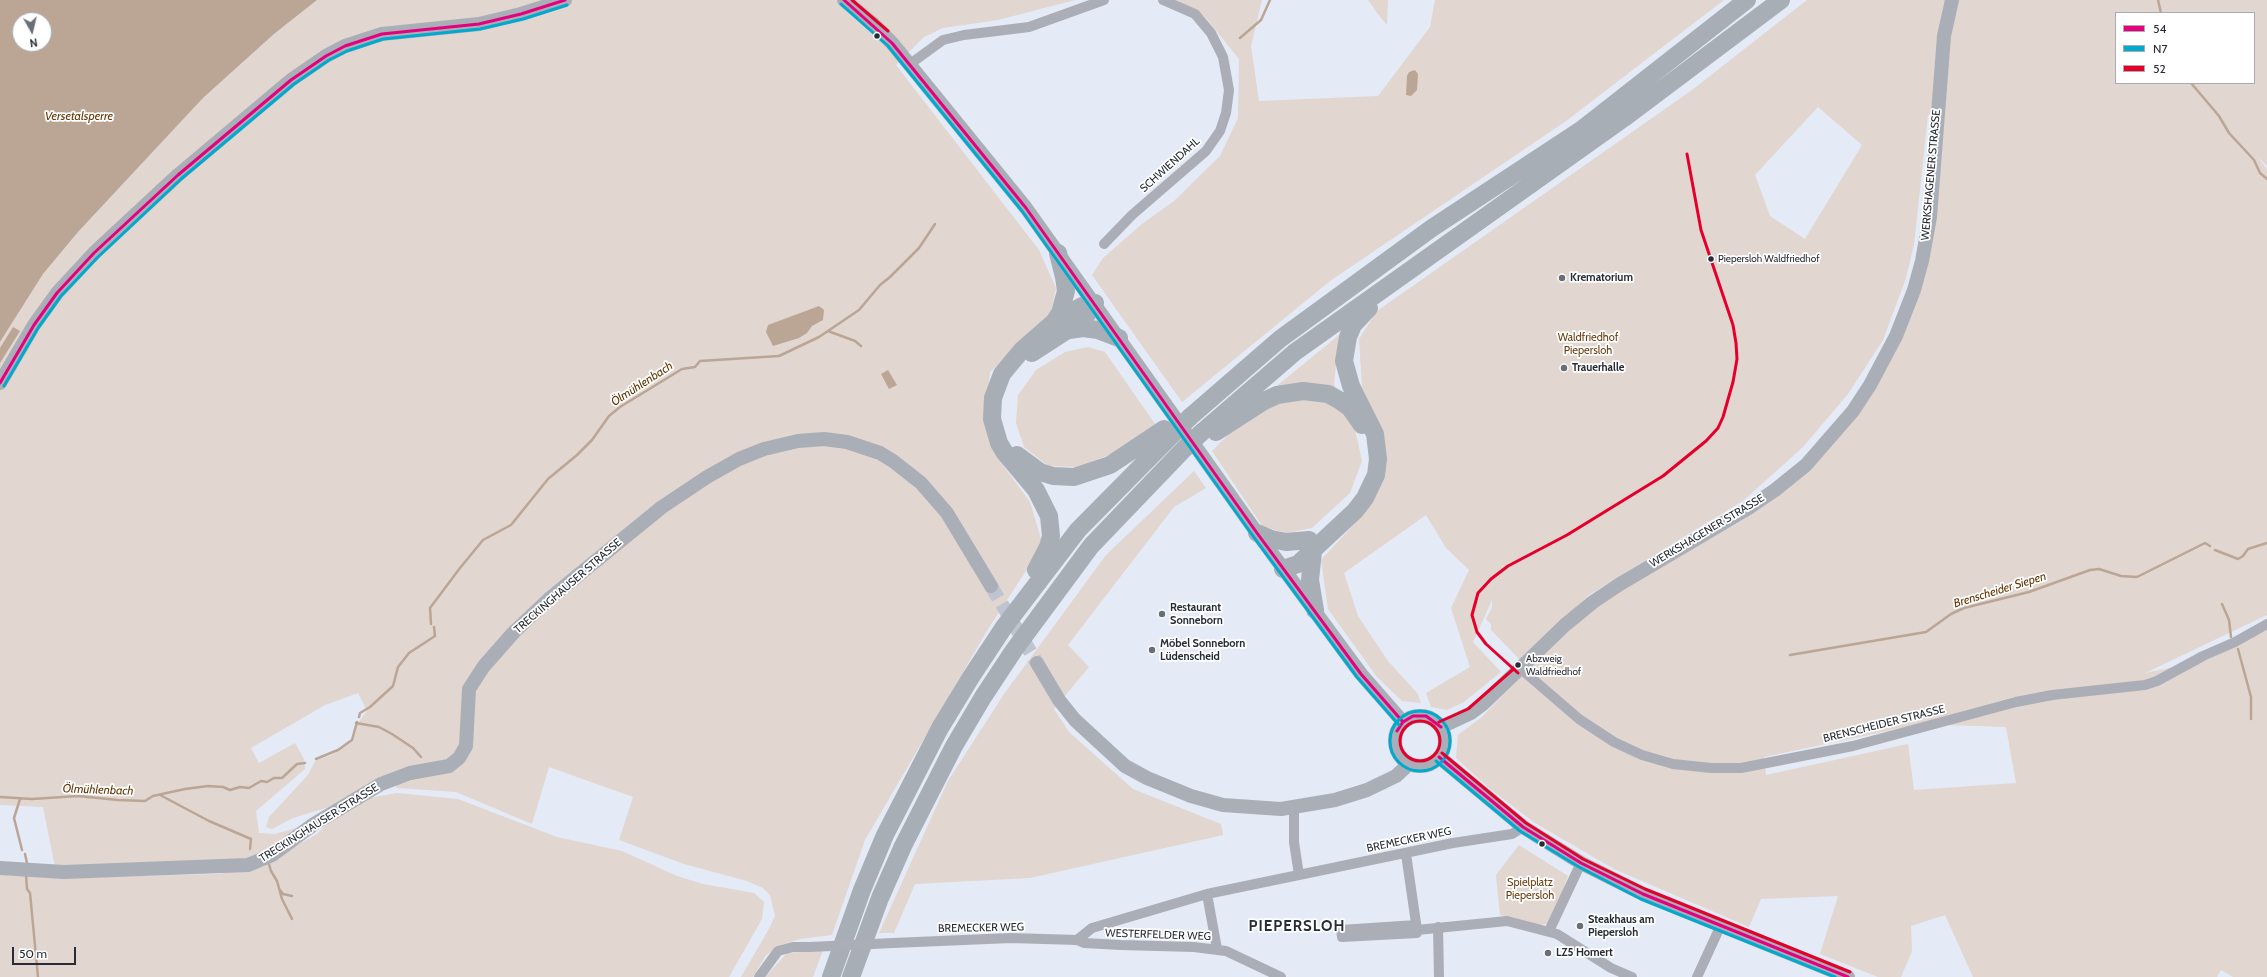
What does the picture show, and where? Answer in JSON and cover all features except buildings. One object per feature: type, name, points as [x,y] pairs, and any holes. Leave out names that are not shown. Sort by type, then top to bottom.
[{"type":"highway","points":[[1058,253],[1066,291],[1060,313],[1060,326],[1023,361],[1010,376],[1000,404],[1001,423],[1007,441],[1020,459],[1040,472],[1053,476],[1064,477],[1085,475],[1110,465],[1172,429],[1280,339],[1432,228],[1581,130],[1747,0]]},
{"type":"highway","points":[[851,977],[880,898],[903,846],[950,752],[1014,650],[1091,546],[1182,454],[1295,352],[1624,118],[1781,0]]},
{"type":"highway","points":[[1257,534],[1271,539],[1311,546],[1355,511],[1372,487],[1376,476],[1378,459],[1374,434],[1351,386],[1346,372],[1344,361],[1348,337],[1360,316],[1410,270]]},
{"type":"highway","points":[[1004,627],[1020,594],[1042,561],[1048,547],[1051,526],[1042,499],[999,443],[992,419],[993,398],[997,385],[1008,364],[1060,326],[1083,320],[1095,304]]},
{"type":"highway","points":[[1060,326],[1098,330],[1119,338]]},
{"type":"highway","points":[[1203,436],[1264,401],[1290,392],[1317,391],[1328,394],[1350,408],[1360,419],[1368,440],[1370,456],[1368,473],[1364,485],[1350,505],[1311,546],[1298,564],[1283,569]]},
{"type":"highway","points":[[831,977],[862,890],[911,781],[944,722],[1004,627],[1078,530],[1172,429]]},
{"type":"highway","points":[[1311,546],[1310,580],[1314,610]]},
{"type":"main road","points":[[0,383],[34,325],[57,293],[94,253],[178,175],[291,80],[314,64],[346,46],[382,34],[479,24],[521,14],[565,0]]},
{"type":"main road","points":[[844,0],[879,30],[910,64],[1026,208],[1257,534],[1361,674],[1404,722]]},
{"type":"main road","name":"WERKSHAGENER STRASSE","points":[[1441,727],[1471,713],[1483,704],[1566,625],[1593,602],[1620,584],[1748,509],[1788,480],[1806,465],[1831,437],[1870,385],[1896,336],[1914,290],[1922,261],[1931,202],[1944,36],[1952,0]]},
{"type":"main road","name":"TRECKINGHAUSER STRASSE","points":[[0,868],[64,872],[248,865],[272,855],[314,824],[381,784],[410,773],[449,766],[459,758],[466,746],[469,689],[484,666],[514,632],[560,590],[662,507],[707,477],[739,459],[764,449],[798,441],[824,439],[847,442],[880,453],[893,460],[913,475],[947,513],[991,586]]},
{"type":"main road","points":[[1037,663],[1059,700],[1075,720],[1110,754],[1134,770],[1191,796],[1224,805],[1259,808],[1294,807],[1336,800],[1366,790],[1396,776],[1409,764]]},
{"type":"main road","points":[[1413,716],[1426,716],[1434,720],[1441,727],[1445,743],[1439,757],[1432,763],[1424,766],[1409,764],[1399,756],[1394,742],[1396,731],[1404,722],[1413,716]]},
{"type":"main road","points":[[1439,757],[1523,826],[1581,863],[1643,894],[1720,927],[1848,977]]},
{"type":"street","points":[[910,64],[944,40],[964,35],[1029,27],[1104,0]]},
{"type":"street","name":"SCHWIENDAHL","points":[[1104,244],[1132,215],[1206,151],[1220,131],[1226,113],[1229,90],[1223,57],[1211,33],[1195,14],[1163,0]]},
{"type":"street","name":"BRENSCHEIDER STRASSE","points":[[1521,669],[1579,719],[1614,742],[1642,755],[1673,764],[1711,768],[1741,768],[1860,744],[2016,702],[2052,696],[2145,685],[2157,681],[2203,656],[2235,642],[2267,624]]},
{"type":"street","points":[[1294,807],[1294,842],[1299,875]]},
{"type":"street","name":"BREMECKER WEG","points":[[759,977],[778,952],[793,947],[1011,938],[1077,940],[1092,928],[1207,894],[1406,854],[1453,843],[1512,834],[1523,826]]},
{"type":"street","points":[[1406,854],[1416,927],[1417,933],[1342,937],[1341,930],[1416,927],[1455,928],[1503,921],[1549,931],[1579,946],[1611,968],[1632,977]]},
{"type":"street","points":[[1549,931],[1581,863]]},
{"type":"street","points":[[1207,894],[1216,949]]},
{"type":"street","points":[[1438,927],[1439,977]]},
{"type":"street","points":[[1697,977],[1720,927]]},
{"type":"street","name":"WESTERFELDER WEG","points":[[1077,940],[1084,943],[1194,946],[1216,949],[1233,954],[1281,977]]},
{"type":"green space","points":[[317,0],[1075,0],[998,20],[943,28],[924,37],[896,65],[1039,250],[1056,288],[1050,318],[990,372],[985,422],[997,457],[1030,502],[1043,545],[988,629],[865,840],[832,935],[800,939],[779,946],[766,955],[753,977],[741,977],[775,916],[770,895],[763,888],[747,881],[684,864],[619,840],[633,797],[549,767],[532,824],[456,792],[397,788],[389,776],[329,807],[293,818],[272,829],[266,827],[269,817],[308,775],[315,761],[332,755],[353,741],[358,723],[367,711],[358,693],[325,705],[251,748],[259,763],[295,743],[304,759],[305,769],[256,811],[259,833],[275,834],[303,826],[274,846],[238,862],[55,867],[43,807],[0,805],[0,342],[43,274],[78,232],[203,98],[274,34]]},
{"type":"green space","points":[[1177,0],[1262,0],[1251,46],[1259,101],[1378,96],[1430,27],[1435,0],[1724,0],[1566,121],[1330,281],[1182,402],[1092,275],[1103,258],[1142,224],[1174,201],[1220,156],[1238,118],[1239,59],[1205,17]]},
{"type":"green space","points":[[1368,0],[1388,0],[1387,25],[1377,13]]},
{"type":"green space","name":"Waldfriedhof Piepersloh","points":[[1807,0],[2267,0],[2267,166],[2256,155],[2267,169],[2267,615],[2145,673],[2207,660],[2267,630],[2267,977],[2233,977],[2221,970],[2217,977],[1973,977],[1945,915],[1911,926],[1912,951],[1901,977],[1878,977],[1820,954],[1838,896],[1761,899],[1749,927],[1614,869],[1535,823],[1489,788],[1456,758],[1458,735],[1482,717],[1519,678],[1595,606],[1649,573],[1743,520],[1771,500],[1849,421],[1919,271],[1934,114],[1928,115],[1914,245],[1905,281],[1883,340],[1848,394],[1803,447],[1744,500],[1589,595],[1520,660],[1491,630],[1491,624],[1486,619],[1492,607],[1492,600],[1473,642],[1501,672],[1464,702],[1447,710],[1431,707],[1426,693],[1470,667],[1451,608],[1469,570],[1446,548],[1426,515],[1344,573],[1358,616],[1388,661],[1418,694],[1421,703],[1402,701],[1377,677],[1328,609],[1321,560],[1367,510],[1386,464],[1379,425],[1362,387],[1359,339],[1377,311],[1692,90]],"holes":[[[1818,107],[1862,145],[1805,239],[1770,216],[1755,175]],[[1920,724],[2006,727],[2016,783],[1914,790],[1908,744],[1766,775],[1764,757]]]},
{"type":"green space","points":[[1339,335],[1334,384],[1354,425],[1362,461],[1350,493],[1312,528],[1287,533],[1263,527],[1212,451],[1279,384]]},
{"type":"green space","points":[[1088,347],[1105,352],[1155,424],[1114,453],[1079,467],[1048,466],[1024,447],[1016,423],[1018,395],[1036,370],[1065,352]]},
{"type":"green space","points":[[1194,471],[1206,488],[1174,507],[1068,645],[1089,667],[1054,709],[1069,732],[1133,789],[1221,824],[1223,835],[1030,878],[915,884],[894,933],[879,933],[948,781],[1004,694],[1106,555]]},
{"type":"green space","points":[[397,793],[458,799],[557,837],[622,851],[677,876],[703,884],[754,893],[764,902],[762,919],[729,977],[0,977],[0,873],[62,878],[219,874],[239,870],[261,864],[299,844],[317,834],[337,814],[369,798]]},
{"type":"green space","name":"Spielplatz Piepersloh","points":[[1519,845],[1568,876],[1553,918],[1546,924],[1540,925],[1500,915],[1496,875]]},
{"type":"green space","points":[[823,950],[813,977],[765,977],[787,953]]},
{"type":"water","name":"Versetalsperre","points":[[0,0],[317,0],[274,34],[203,98],[78,232],[43,274],[0,342]]},
{"type":"water","points":[[1415,70],[1418,74],[1417,90],[1411,96],[1406,95],[1407,76],[1409,72]]},
{"type":"water","points":[[819,306],[824,310],[823,320],[812,326],[807,333],[799,338],[773,346],[766,332],[768,325]]},
{"type":"water","points":[[13,327],[20,331],[0,363],[0,348]]},
{"type":"water","points":[[888,370],[897,385],[889,389],[881,374]]},
{"type":"waterway","name":"Ölmühlenbach","points":[[1240,38],[1261,20],[1270,0]]},
{"type":"waterway","points":[[2158,0],[2161,12]]},
{"type":"waterway","points":[[2192,84],[2219,116],[2229,133],[2254,160],[2260,173],[2267,179]]},
{"type":"waterway","name":"Ölmühlenbach","points":[[431,624],[430,608],[483,540],[511,525],[548,479],[577,455],[592,440],[609,416],[620,407],[682,369],[695,367],[700,361],[779,356],[819,337],[859,310],[880,285],[919,248],[935,224]]},
{"type":"waterway","points":[[828,331],[855,341],[861,346]]},
{"type":"waterway","name":"Brenscheider Siepen","points":[[1790,655],[1926,632],[1951,614],[1964,608],[2029,592],[2090,570],[2099,569],[2121,576],[2137,577],[2205,543],[2210,546]]},
{"type":"waterway","name":"Brenscheider Siepen","points":[[2215,550],[2238,559],[2243,556],[2248,549],[2267,543]]},
{"type":"waterway","points":[[2222,604],[2229,620],[2231,637]]},
{"type":"waterway","name":"Ölmühlenbach","points":[[359,717],[360,713],[370,707],[393,686],[398,667],[409,653],[435,636],[434,627]]},
{"type":"waterway","points":[[2238,649],[2251,697],[2251,719]]},
{"type":"waterway","name":"Ölmühlenbach","points":[[316,759],[338,750],[352,740],[357,722]]},
{"type":"waterway","points":[[356,723],[379,727],[413,748],[421,757]]},
{"type":"waterway","name":"Ölmühlenbach","points":[[0,797],[32,799],[78,796],[145,801],[153,796],[208,786],[223,787],[230,790],[240,787],[249,788],[261,781],[267,782],[274,778],[282,778],[297,764],[305,763]]},
{"type":"waterway","points":[[160,795],[209,821],[251,839],[250,849]]},
{"type":"waterway","points":[[20,799],[14,818],[22,850]]},
{"type":"waterway","points":[[25,854],[27,863]]},
{"type":"waterway","points":[[268,861],[271,871],[277,881],[282,899],[292,919]]},
{"type":"waterway","points":[[26,875],[27,889],[30,893],[38,977]]},
{"type":"waterway","points":[[280,890],[283,894],[292,896]]},
{"type":"tunnel","points":[[991,586],[1037,663]]},
{"type":"transit line","name":"54","points":[[0,383],[34,325],[57,293],[94,253],[178,175],[291,80],[326,56],[345,46],[382,34],[479,24],[521,14],[565,0]]},
{"type":"transit line","name":"54","points":[[844,0],[892,43],[1026,208],[1257,533],[1361,674],[1403,722]]},
{"type":"transit line","name":"52","points":[[852,0],[888,31]]},
{"type":"transit line","name":"N7","points":[[841,4],[888,46],[1022,211],[1253,536],[1357,677],[1399,725]]},
{"type":"transit line","name":"N7","points":[[4,386],[38,328],[61,296],[98,257],[181,179],[294,84],[329,60],[347,51],[383,39],[480,29],[523,19],[567,5]]},
{"type":"transit line","name":"52","points":[[1518,673],[1486,644],[1477,632],[1472,615],[1478,593],[1491,579],[1508,566],[1567,535],[1663,476],[1706,441],[1718,428],[1723,417],[1733,382],[1737,359],[1736,343],[1733,325],[1701,230],[1687,154]]},
{"type":"transit line","name":"52","points":[[1439,722],[1468,709],[1518,665]]},
{"type":"transit line","name":"N7","points":[[1414,711],[1426,711],[1437,716],[1445,724],[1450,735],[1450,741],[1448,753],[1437,766],[1426,771],[1414,771],[1403,766],[1395,758],[1390,747],[1390,735],[1395,724],[1403,716],[1414,711]]},
{"type":"transit line","name":"54","points":[[1397,731],[1403,722],[1413,716],[1426,716],[1441,727]]},
{"type":"transit line","name":"52","points":[[1420,721],[1431,724],[1437,730],[1440,741],[1437,752],[1431,758],[1420,761],[1409,758],[1403,752],[1400,741],[1403,730],[1409,724],[1420,721]]},
{"type":"transit line","name":"52","points":[[1442,753],[1526,823],[1583,859],[1645,889],[1850,972]]},
{"type":"transit line","name":"54","points":[[1439,757],[1523,827],[1581,863],[1643,894],[1848,977]]},
{"type":"transit line","name":"N7","points":[[1436,761],[1520,831],[1579,867],[1641,899],[1835,977]]},
{"type":"place","name":"Piepersloh Waldfriedhof","points":[[1711,259]]},
{"type":"place","name":"Krematorium","points":[[1562,278]]},
{"type":"place","name":"Trauerhalle","points":[[1564,368]]},
{"type":"place","name":"Restaurant Sonneborn","points":[[1162,614]]},
{"type":"place","name":"Möbel Sonneborn Lüdenscheid","points":[[1152,650]]},
{"type":"place","name":"Abzweig Waldfriedhof","points":[[1518,665]]},
{"type":"place","name":"Steakhaus am Piepersloh","points":[[1580,926]]},
{"type":"place","name":"LZ5 Homert","points":[[1548,953]]},
{"type":"district","name":"PIEPERSLOH","points":[[1297,927]]}]
